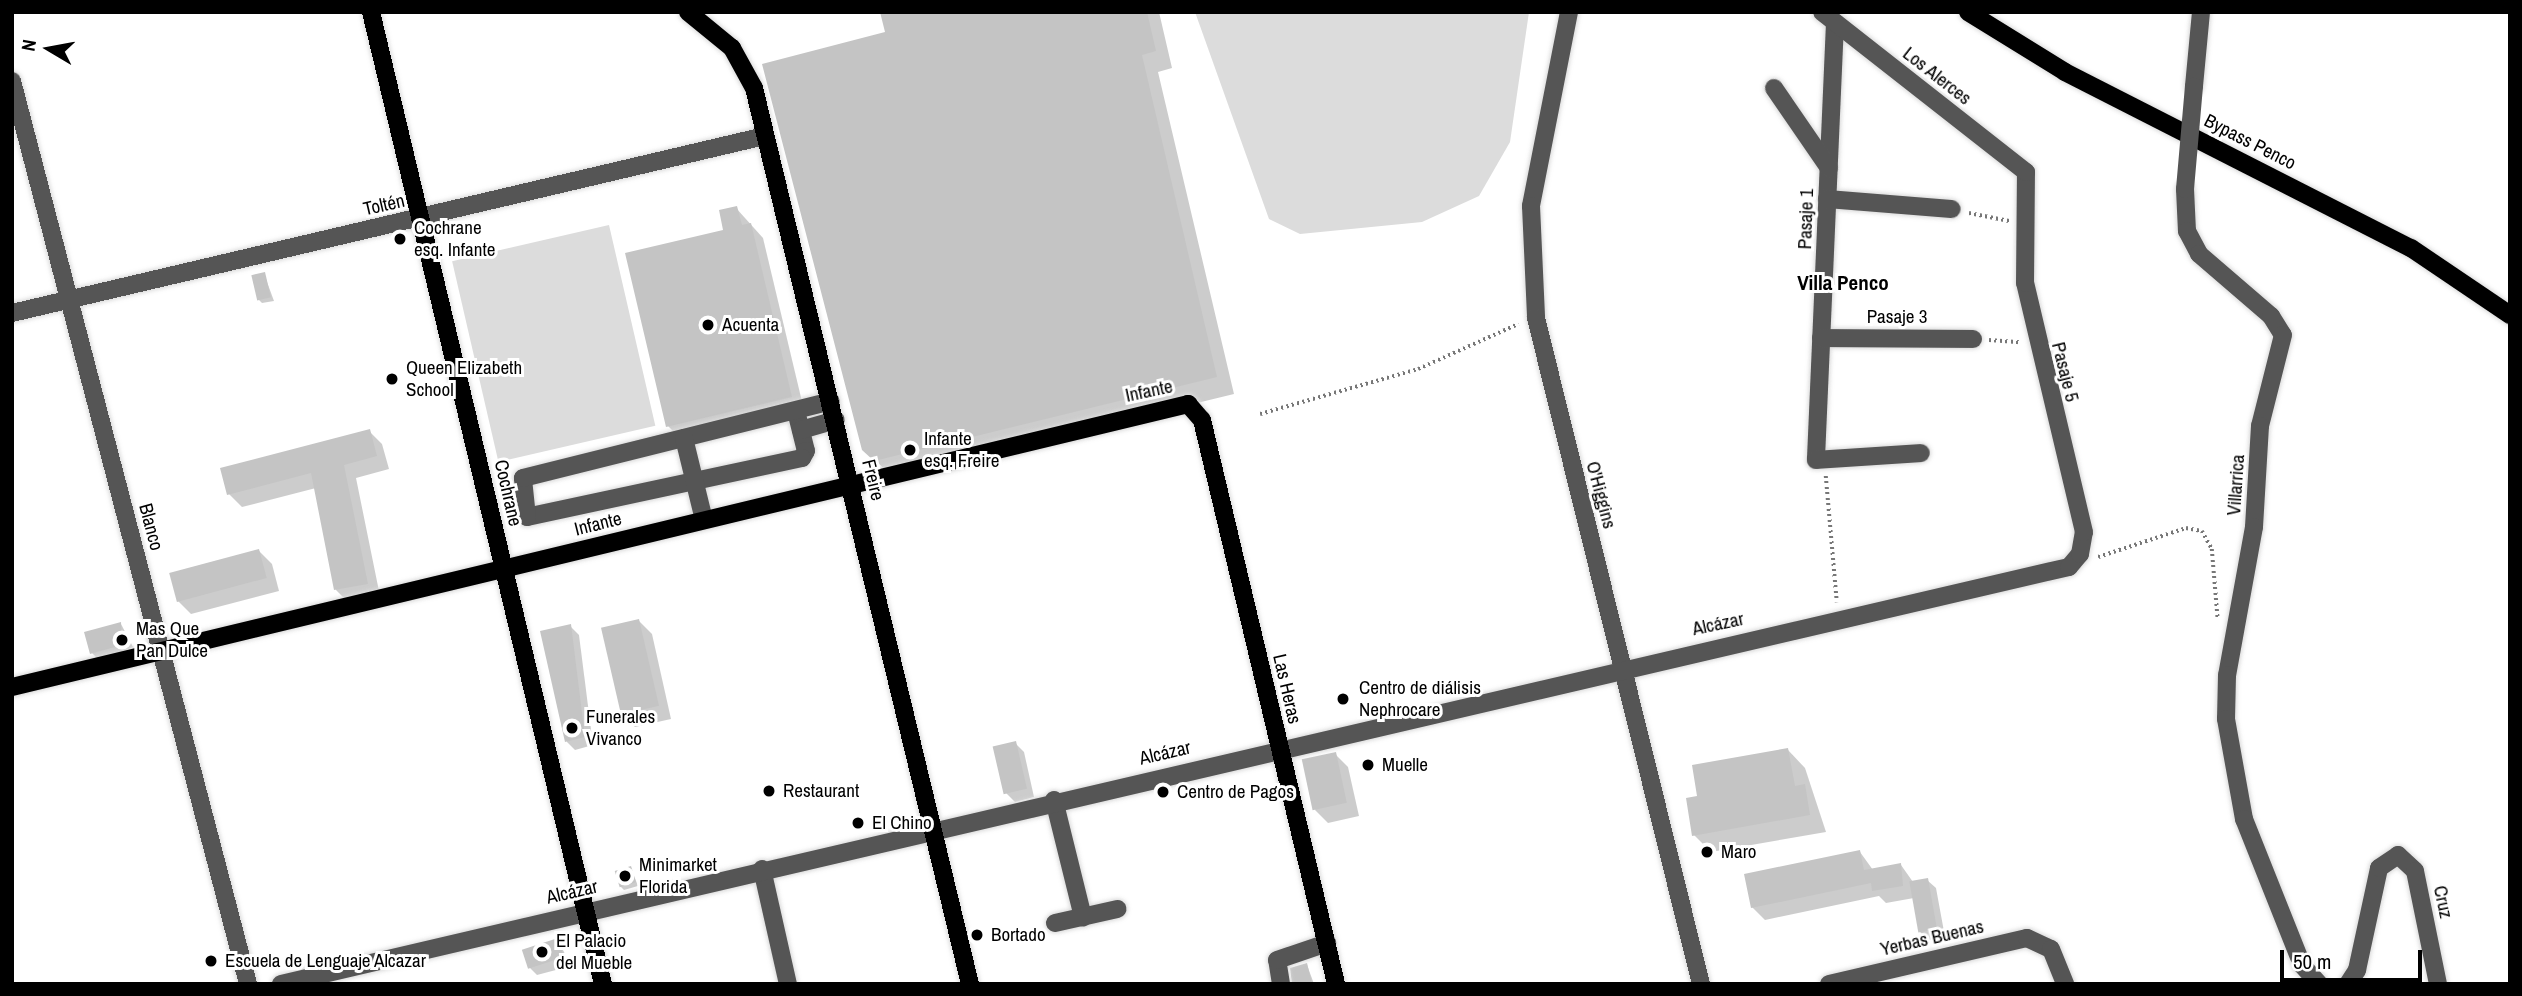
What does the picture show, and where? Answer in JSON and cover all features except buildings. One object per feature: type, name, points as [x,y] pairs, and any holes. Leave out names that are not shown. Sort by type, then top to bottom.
[{"type":"main road","name":"Cochrane","points":[[370,12],[603,984]]},
{"type":"main road","name":"Freire","points":[[688,12],[720,35],[741,60],[765,136],[852,484],[971,984]]},
{"type":"main road","name":"Bypass Penco","points":[[1968,12],[2065,72],[2411,248],[2510,315]]},
{"type":"main road","name":"Infante","points":[[12,687],[1178,404],[1193,406]]},
{"type":"main road","name":"Las Heras","points":[[1193,406],[1202,419],[1336,984]]},
{"type":"street","name":"O'Higgins","points":[[1569,12],[1531,206],[1536,318],[1625,666],[1702,984]]},
{"type":"street","name":"Villarrica","points":[[2201,12],[2185,189],[2193,244],[2271,316],[2285,344],[2263,409],[2254,527],[2231,653],[2226,719],[2236,792],[2302,965],[2319,984]]},
{"type":"street","name":"Pasaje 1","points":[[1816,460],[1829,168],[1828,18]]},
{"type":"street","name":"Los Alerces","points":[[1828,18],[2026,172]]},
{"type":"street","name":"Blanco","points":[[12,81],[248,984]]},
{"type":"street","points":[[1774,88],[1829,168]]},
{"type":"street","name":"Toltén","points":[[12,313],[765,136]]},
{"type":"street","name":"Pasaje 5","points":[[2026,172],[2021,223],[2036,343],[2084,532],[2068,566]]},
{"type":"street","points":[[1828,199],[1952,209]]},
{"type":"street","name":"Pasaje 3","points":[[1822,338],[1973,339]]},
{"type":"street","points":[[796,411],[801,430],[802,458],[527,517],[523,478],[831,401]]},
{"type":"street","points":[[801,430],[836,421]]},
{"type":"street","points":[[684,438],[704,520]]},
{"type":"street","points":[[1816,460],[1921,453]]},
{"type":"street","name":"Alcázar","points":[[281,984],[1625,666],[2068,566]]},
{"type":"street","points":[[1054,800],[1083,916]]},
{"type":"street","name":"Cruz","points":[[2348,984],[2357,971],[2381,864],[2403,856],[2415,871],[2438,984]]},
{"type":"street","points":[[762,869],[788,984]]},
{"type":"street","points":[[1055,923],[1117,909]]},
{"type":"street","name":"Yerbas Buenas","points":[[1829,984],[2017,939],[2045,944],[2056,956],[2064,984]]},
{"type":"street","points":[[1281,984],[1278,960],[1327,943]]},
{"type":"path","points":[[1952,209],[2021,223]]},
{"type":"path","points":[[1260,414],[1418,369],[1536,318]]},
{"type":"path","points":[[1973,339],[2036,343]]},
{"type":"path","points":[[1816,460],[1827,473],[1823,495],[1839,619]]},
{"type":"path","points":[[2068,566],[2186,528],[2202,531],[2211,542],[2216,610],[2231,653]]},
{"type":"shaded area","points":[[1195,12],[1529,12],[1510,142],[1479,196],[1422,222],[1300,234],[1269,219]]},
{"type":"shaded area","points":[[609,225],[655,426],[498,462],[452,261]]},
{"type":"place","name":"Cochrane esq. Infante","points":[[400,239]]},
{"type":"place","name":"Acuenta","points":[[708,325]]},
{"type":"place","name":"Queen Elizabeth School","points":[[392,379]]},
{"type":"place","name":"Infante esq. Freire","points":[[910,450]]},
{"type":"place","name":"Mas Que Pan Dulce","points":[[122,640]]},
{"type":"place","name":"Centro de diálisis Nephrocare","points":[[1343,699]]},
{"type":"place","name":"Funerales Vivanco","points":[[572,728]]},
{"type":"place","name":"Muelle","points":[[1368,765]]},
{"type":"place","name":"Restaurant","points":[[769,791]]},
{"type":"place","name":"Centro de Pagos","points":[[1163,792]]},
{"type":"place","name":"El Chino","points":[[858,823]]},
{"type":"place","name":"Maro","points":[[1707,852]]},
{"type":"place","name":"Minimarket Florida","points":[[625,876]]},
{"type":"place","name":"Bortado","points":[[977,935]]},
{"type":"place","name":"El Palacio del Mueble","points":[[542,952]]},
{"type":"place","name":"Escuela de Lenguaje Alcazar","points":[[211,961]]},
{"type":"district","name":"Villa Penco","points":[[1843,283]]}]
